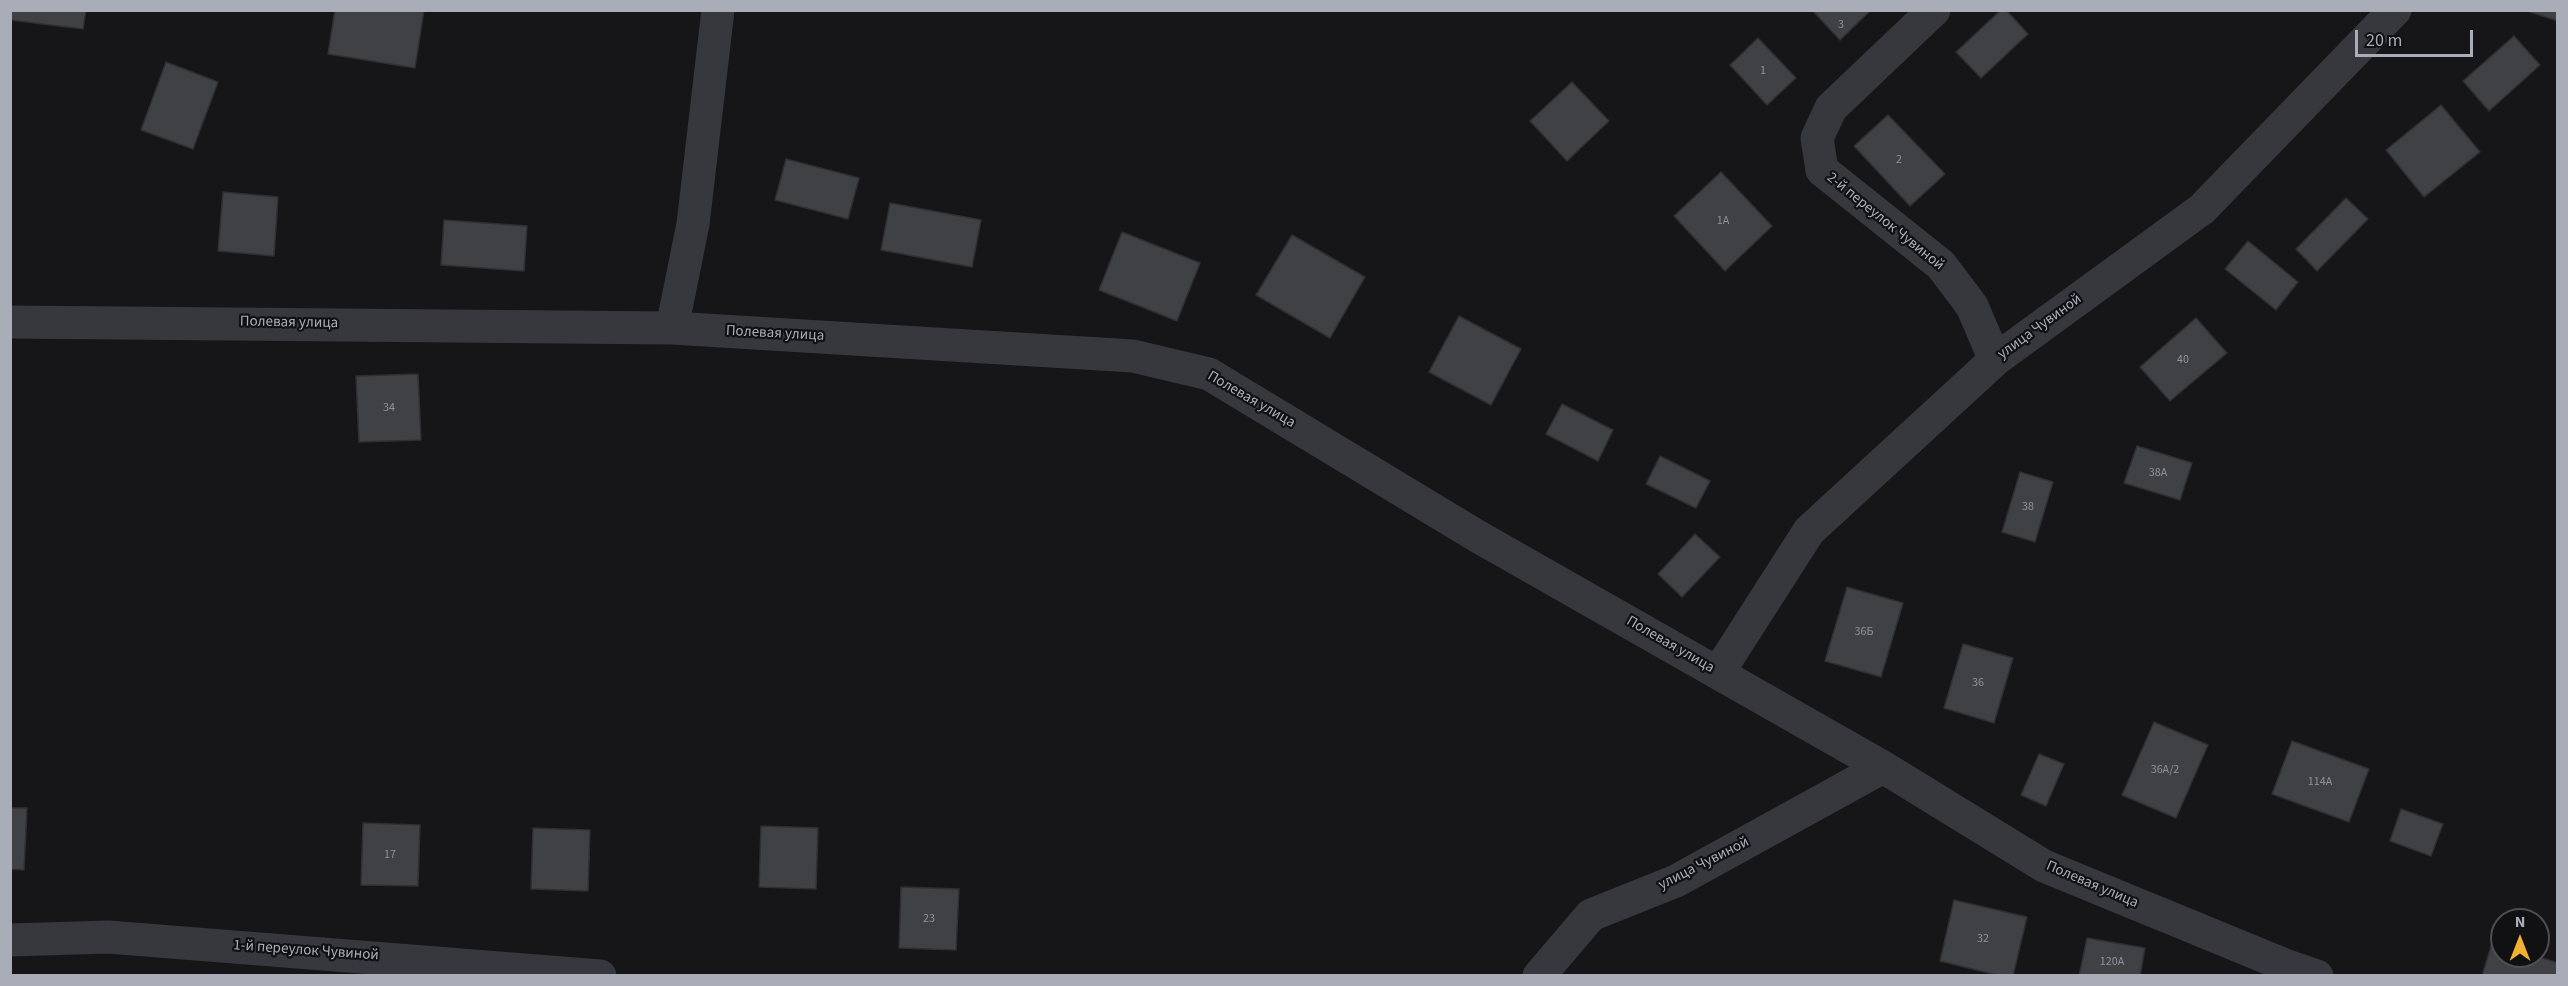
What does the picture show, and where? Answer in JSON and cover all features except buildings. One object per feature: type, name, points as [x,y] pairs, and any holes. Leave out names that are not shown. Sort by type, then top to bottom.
[{"type":"street","points":[[672,328],[693,224],[718,10]]},
{"type":"street","name":"2-й переулок Чувиной","points":[[1934,10],[1831,108],[1817,138],[1822,170],[1941,265],[1972,306],[1995,360]]},
{"type":"street","name":"улица Чувиной","points":[[1718,673],[1809,531],[1995,360],[2202,209],[2396,10]]},
{"type":"street","name":"Полевая улица","points":[[10,322],[672,328],[1133,356],[1209,374],[1477,536],[1883,767],[2044,866],[2285,965],[2317,975]]},
{"type":"street","name":"улица Чувиной","points":[[1539,975],[1591,915],[1676,881],[1883,767]]},
{"type":"street","name":"1-й переулок Чувиной","points":[[10,940],[108,937],[600,975]]}]
